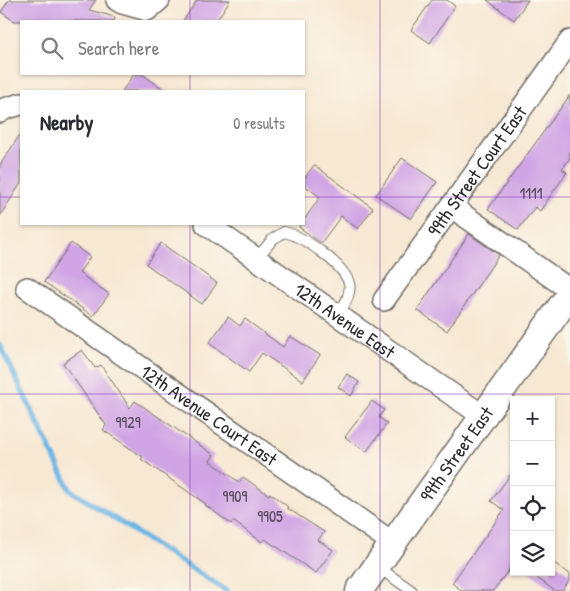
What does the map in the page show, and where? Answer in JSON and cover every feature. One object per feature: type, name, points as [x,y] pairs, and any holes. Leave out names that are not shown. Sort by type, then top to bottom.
[{"type":"street","points":[[117,0],[122,3],[153,5]]},
{"type":"street","name":"99th Street Court East","points":[[384,300],[570,41]]},
{"type":"street","points":[[452,207],[570,292]]},
{"type":"street","name":"12th Avenue East","points":[[207,225],[483,416]]},
{"type":"street","name":"12th Avenue Court East","points":[[26,288],[393,543]]},
{"type":"street","name":"99th Street East","points":[[359,591],[570,292]]},
{"type":"lane","points":[[256,259],[273,239],[284,232],[294,234],[332,259],[349,283],[350,293],[338,316]]},
{"type":"lane","points":[[377,566],[412,591]]},
{"type":"building","points":[[9,0],[96,0],[89,10],[115,17],[114,20],[14,21],[1,12]]},
{"type":"building","points":[[197,0],[230,0],[217,20],[184,20]]},
{"type":"building","points":[[432,0],[447,0],[455,6],[430,43],[411,30]]},
{"type":"building","points":[[487,0],[528,0],[514,20]]},
{"type":"building","points":[[133,75],[143,75],[165,90],[123,90]]},
{"type":"building","points":[[570,95],[570,158],[562,169],[567,172],[540,211],[535,207],[518,230],[488,209]]},
{"type":"building","points":[[20,135],[20,185],[0,216],[0,165]]},
{"type":"building","points":[[402,158],[437,182],[411,219],[376,195]]},
{"type":"building","points":[[314,165],[373,208],[358,229],[341,216],[321,243],[299,227],[305,225],[305,219],[320,197],[305,186],[305,178]]},
{"type":"building","points":[[469,234],[499,255],[447,331],[417,310]]},
{"type":"building","points":[[71,243],[90,257],[79,273],[109,294],[93,316],[44,282]]},
{"type":"building","points":[[161,243],[217,283],[202,304],[146,264]]},
{"type":"building","points":[[228,317],[240,326],[245,319],[283,347],[290,336],[320,355],[303,381],[262,353],[249,372],[209,343]]},
{"type":"building","points":[[82,350],[95,368],[101,365],[130,408],[135,401],[214,455],[210,461],[239,482],[243,477],[269,495],[270,493],[287,508],[324,532],[318,540],[333,550],[316,573],[265,539],[262,542],[233,521],[231,524],[206,504],[141,459],[143,457],[103,430],[106,425],[63,363]]},
{"type":"building","points":[[347,374],[359,382],[351,396],[338,387]]},
{"type":"building","points":[[372,401],[384,410],[379,417],[387,424],[366,452],[345,437]]},
{"type":"building","points":[[510,475],[510,568],[493,591],[462,591],[452,583],[504,510],[491,501]]},
{"type":"building","points":[[555,564],[570,574],[570,580],[562,591],[555,591],[534,576],[555,576]]},
{"type":"waterway","points":[[0,345],[70,490],[227,591]]}]
